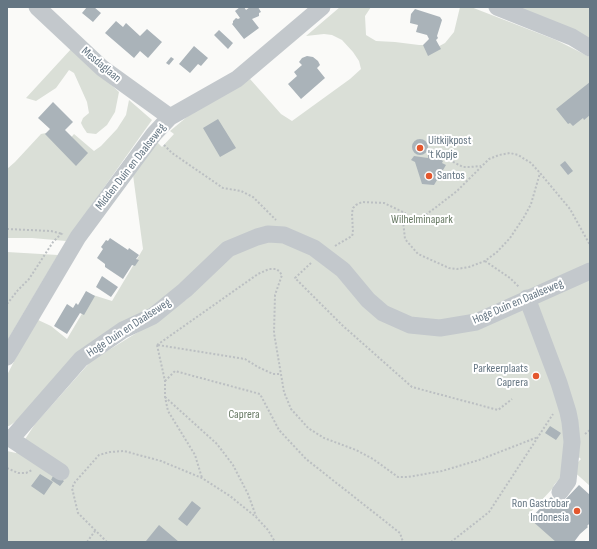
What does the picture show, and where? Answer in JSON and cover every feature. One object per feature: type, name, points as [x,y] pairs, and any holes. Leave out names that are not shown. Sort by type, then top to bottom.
[{"type":"street","name":"Mesdaglaan","points":[[38,7],[102,68],[170,117]]},
{"type":"street","name":"Midden Duin en Daalseweg","points":[[7,357],[70,235],[154,134],[170,117],[237,79],[322,7]]},
{"type":"street","points":[[497,7],[572,37],[590,48]]},
{"type":"street","name":"Hoge Duin en Daalseweg","points":[[61,472],[9,439],[81,360],[123,330],[152,316],[185,290],[228,249],[257,237],[268,234],[284,235],[304,243],[323,254],[343,270],[368,300],[383,313],[410,324],[440,328],[476,322],[524,293],[590,271]]},
{"type":"street","points":[[524,293],[559,383],[570,422],[572,442],[568,481],[560,492]]},
{"type":"path","points":[[428,149],[466,168],[482,165]]},
{"type":"path","points":[[172,153],[223,188],[244,191],[253,197],[277,221],[284,235]]},
{"type":"path","points":[[403,221],[421,218],[457,191],[489,159],[510,153],[518,155],[531,163],[540,172],[570,209],[590,245]]},
{"type":"path","points":[[338,244],[352,236],[352,213],[353,208],[356,205],[362,202],[384,203],[405,213],[403,221],[405,239],[418,254],[425,259],[444,266],[457,269],[469,267],[485,261],[497,252],[510,238],[531,204],[540,172]]},
{"type":"path","points":[[7,230],[51,231],[70,235]]},
{"type":"path","points":[[7,304],[29,279],[53,242],[70,235]]},
{"type":"path","points":[[313,261],[295,278],[342,325],[412,387],[498,410],[512,399]]},
{"type":"path","points":[[485,261],[510,278],[524,293]]},
{"type":"path","points":[[157,345],[258,274],[276,269],[282,275],[275,295],[274,333],[284,392],[291,409],[308,428],[324,438],[356,450],[373,459],[398,477],[408,477],[442,471],[478,460],[538,437]]},
{"type":"path","points":[[157,345],[245,359],[258,368],[273,374],[281,374]]},
{"type":"path","points":[[157,345],[165,381],[165,397],[168,410],[195,456],[202,478]]},
{"type":"path","points":[[165,381],[176,371],[260,394],[279,430],[306,459],[400,533],[402,542]]},
{"type":"path","points":[[165,397],[217,444],[233,465],[248,494],[256,517]]},
{"type":"path","points":[[451,542],[489,512],[551,417]]},
{"type":"path","points":[[107,542],[78,513],[72,488],[75,482],[99,455],[110,452],[124,452],[161,461],[202,478],[230,496],[256,517],[268,530],[275,542]]},
{"type":"path","points":[[87,542],[95,531]]},
{"type":"green space","points":[[340,7],[371,7],[365,16],[366,35],[376,41],[428,45],[432,50],[445,43],[454,32],[460,7],[471,7],[556,40],[590,57],[590,486],[571,469],[581,459],[576,455],[564,467],[567,470],[553,488],[528,515],[558,542],[7,542],[7,451],[16,453],[35,424],[91,361],[156,321],[187,299],[240,248],[243,248],[234,240],[220,247],[199,267],[176,294],[107,334],[66,367],[39,399],[18,420],[7,426],[7,375],[36,319],[51,326],[67,339],[93,295],[112,301],[143,249],[133,175],[157,142],[162,147],[174,134],[170,131],[188,116],[250,79],[281,114],[292,121],[350,79],[361,69],[359,61],[342,40],[332,35],[324,34],[306,36]]},
{"type":"green space","points":[[512,7],[590,7],[590,40]]},
{"type":"green space","points":[[72,48],[119,92],[115,112],[107,125],[96,134],[87,133],[81,123],[83,118],[89,113],[87,102],[74,73],[69,70],[56,88],[36,101],[26,98]]},
{"type":"green space","points":[[129,100],[152,120],[66,241],[32,238],[7,238],[7,169],[41,134],[46,133],[63,147],[74,134],[94,151],[101,146],[117,129],[126,115]]},
{"type":"green space","points":[[7,252],[58,255],[7,341]]},
{"type":"building","points":[[87,7],[94,7],[101,13],[93,22],[82,13]]},
{"type":"building","points":[[240,7],[244,7],[246,10],[250,7],[258,7],[261,12],[259,13],[259,16],[252,19],[259,28],[244,39],[232,24],[236,18],[240,18],[235,11]]},
{"type":"building","points":[[415,9],[440,17],[442,20],[437,36],[438,38],[436,40],[441,49],[428,56],[423,45],[429,39],[427,35],[416,32],[418,25],[410,23],[411,14]]},
{"type":"building","points":[[116,21],[123,27],[126,23],[140,36],[147,29],[162,42],[148,58],[140,51],[134,58],[105,33]]},
{"type":"building","points":[[219,30],[233,43],[228,49],[214,35]]},
{"type":"building","points":[[194,46],[208,58],[201,66],[198,64],[190,73],[179,64]]},
{"type":"building","points":[[307,56],[313,57],[318,61],[320,65],[317,68],[325,78],[301,99],[288,84],[297,76],[294,72],[302,65],[299,62],[302,58]]},
{"type":"building","points":[[171,57],[174,59],[169,65],[166,63]]},
{"type":"building","points":[[590,82],[590,115],[584,120],[583,118],[573,126],[570,123],[568,124],[556,109]]},
{"type":"building","points":[[53,102],[73,122],[65,130],[88,153],[76,166],[45,134],[50,129],[38,118]]},
{"type":"building","points":[[218,119],[236,148],[220,157],[203,128]]},
{"type":"building","name":"Uitkijkpost 't Kopje","points":[[417,139],[423,139],[428,144],[426,153],[423,155],[417,155],[412,150],[412,144]]},
{"type":"building","name":"Santos","points":[[428,155],[433,155],[443,161],[442,163],[446,165],[434,185],[422,184],[415,162],[411,160],[414,156],[428,158]]},
{"type":"building","points":[[565,161],[573,171],[568,175],[560,165]]},
{"type":"building","points":[[110,238],[128,250],[129,248],[139,255],[136,259],[139,260],[135,266],[132,265],[123,279],[105,267],[105,264],[97,258],[103,249],[101,247],[106,240],[108,241]]},
{"type":"building","points":[[102,276],[118,287],[111,297],[96,287]]},
{"type":"building","points":[[86,291],[95,296],[84,315],[80,313],[67,334],[54,326],[67,304],[73,308],[76,303],[78,305]]},
{"type":"building","points":[[550,426],[561,433],[556,440],[545,433]]},
{"type":"building","points":[[40,474],[53,482],[44,495],[31,486]]},
{"type":"building","points":[[54,474],[64,481],[60,486],[51,480]]},
{"type":"building","points":[[579,485],[590,495],[590,523],[574,542],[556,542],[530,519],[551,497],[561,506]]},
{"type":"building","points":[[192,501],[201,508],[187,526],[178,519]]},
{"type":"building","points":[[159,525],[179,542],[147,542],[146,541]]},
{"type":"place","name":"Uitkijkpost 't Kopje","points":[[420,148]]},
{"type":"place","name":"Santos","points":[[429,176]]},
{"type":"place","name":"Parkeerplaats Caprera","points":[[536,376]]},
{"type":"place","name":"Ron Gastrobar Indonesia","points":[[577,511]]},
{"type":"park label","name":"Wilhelminapark","points":[[422,220]]},
{"type":"park label","name":"Caprera","points":[[244,415]]}]
